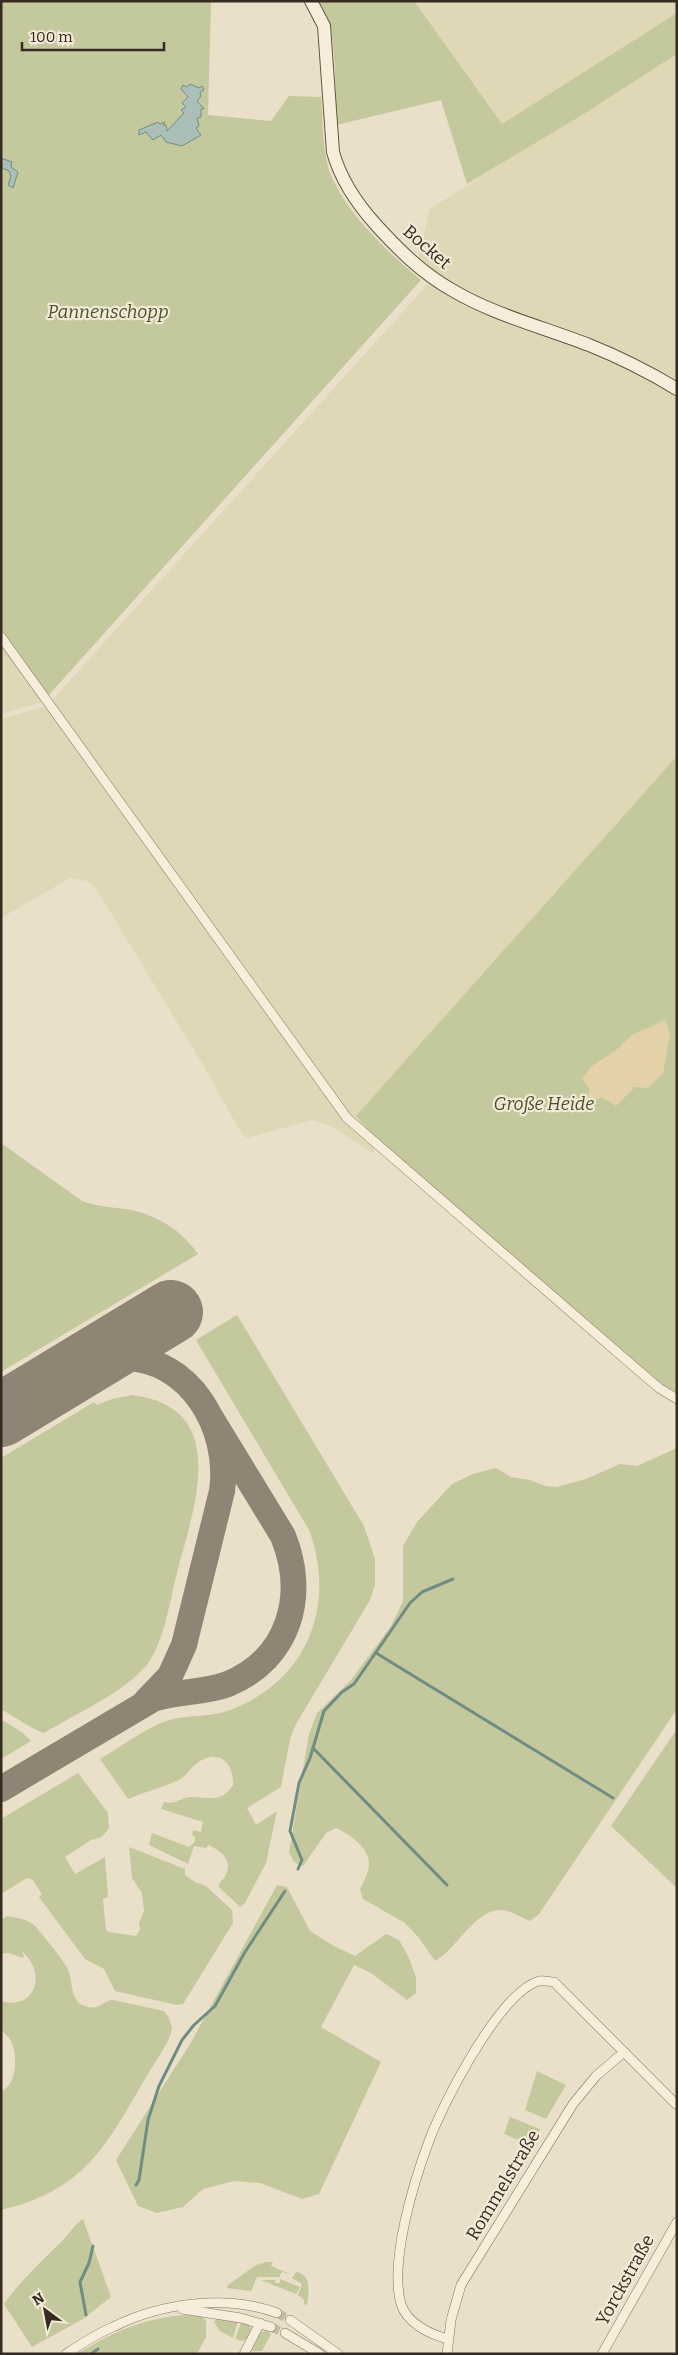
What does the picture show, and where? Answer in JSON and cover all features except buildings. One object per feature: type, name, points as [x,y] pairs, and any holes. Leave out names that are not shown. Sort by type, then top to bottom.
[{"type":"street","name":"Bocket","points":[[311,1],[324,26],[333,152],[338,169],[356,201],[405,255],[430,276],[475,302],[590,345],[677,389]]},
{"type":"street","points":[[1,637],[347,1118],[645,1377],[677,1399]]},
{"type":"street","points":[[448,2339],[425,2330],[414,2323],[401,2304],[399,2272],[408,2205],[429,2139],[471,2057],[496,2016],[513,1999],[540,1981],[554,1982],[677,2105]]},
{"type":"street","name":"Rommelstraße","points":[[447,2354],[455,2301],[461,2286],[553,2133],[573,2104],[596,2076],[624,2052]]},
{"type":"street","name":"Yorckstraße","points":[[602,2354],[677,2222]]},
{"type":"street","points":[[66,2354],[127,2320],[157,2311],[195,2304],[220,2303],[261,2308],[277,2313]]},
{"type":"street","points":[[176,2308],[241,2318],[271,2327]]},
{"type":"street","points":[[292,2321],[338,2354]]},
{"type":"street","points":[[244,2354],[260,2324]]},
{"type":"street","points":[[286,2334],[320,2354]]},
{"type":"shaded area","points":[[414,1],[677,1],[677,13],[502,125]]},
{"type":"shaded area","points":[[677,54],[677,808],[372,1153],[331,1126],[312,1120],[247,1138],[240,1131],[205,1068],[95,887],[87,881],[70,878],[1,918],[1,719],[47,706],[428,284],[436,273],[418,260],[430,209]]},
{"type":"shaded area","points":[[1,643],[41,700],[39,703],[1,714]]},
{"type":"green space","name":"Pannenschopp","points":[[1,1],[211,1],[208,115],[271,121],[289,96],[321,97],[325,154],[332,178],[352,211],[365,227],[421,280],[48,696],[1,631]]},
{"type":"green space","points":[[318,1],[414,1],[502,124],[677,13],[677,54],[582,115],[467,184],[441,100],[336,125],[333,44],[325,14]]},
{"type":"green space","name":"Große Heide","points":[[677,756],[677,1397],[602,1337],[483,1230],[385,1147],[356,1116]]},
{"type":"green space","points":[[1,1143],[82,1201],[100,1206],[131,1210],[160,1220],[185,1238],[198,1254],[1,1372]]},
{"type":"green space","points":[[237,1315],[364,1526],[375,1559],[375,1585],[370,1600],[296,1724],[290,1739],[281,1787],[247,1808],[256,1825],[277,1811],[266,1863],[245,1903],[240,1907],[219,1887],[228,1866],[224,1856],[215,1848],[208,1845],[206,1848],[194,1846],[188,1864],[149,1845],[152,1833],[189,1847],[195,1841],[195,1837],[192,1835],[193,1830],[201,1832],[203,1822],[161,1809],[164,1802],[171,1803],[190,1797],[213,1798],[223,1795],[233,1785],[233,1776],[227,1763],[217,1757],[203,1759],[179,1780],[128,1799],[100,1759],[157,1724],[182,1717],[230,1710],[257,1697],[279,1680],[296,1660],[309,1638],[317,1613],[319,1586],[317,1558],[309,1530],[196,1340]]},
{"type":"green space","points":[[132,1395],[164,1404],[184,1419],[195,1440],[198,1465],[196,1492],[166,1621],[152,1657],[137,1676],[112,1694],[44,1733],[1,1709],[1,1458],[94,1402],[97,1405],[112,1399]]},
{"type":"green space","points":[[677,1448],[677,1709],[539,1914],[530,1921],[505,1910],[492,1911],[474,1923],[451,1948],[435,1961],[419,1938],[405,1923],[363,1899],[360,1889],[369,1864],[365,1850],[355,1839],[336,1828],[326,1833],[303,1866],[294,1862],[289,1852],[309,1734],[317,1713],[351,1680],[391,1626],[403,1601],[403,1546],[417,1522],[452,1484],[473,1474],[496,1468],[511,1477],[530,1480],[545,1486],[557,1487],[586,1479],[620,1464],[637,1466]]},
{"type":"green space","points":[[1,1719],[23,1733],[31,1741],[1,1759]]},
{"type":"green space","points":[[677,1729],[677,1888],[611,1826]]},
{"type":"green space","points":[[78,1773],[108,1813],[109,1828],[102,1837],[91,1840],[65,1857],[75,1874],[105,1857],[108,1897],[103,1899],[106,1930],[136,1936],[140,1930],[139,1923],[144,1911],[142,1893],[132,1878],[129,1847],[185,1869],[185,1875],[195,1882],[206,1886],[232,1910],[233,1923],[183,2004],[177,2005],[115,1991],[104,1969],[85,1959],[39,1897],[42,1894],[32,1879],[27,1878],[1,1894],[1,1819]]},
{"type":"green space","points":[[277,1885],[287,1887],[310,1931],[355,1956],[386,1934],[399,1940],[416,1977],[416,1993],[407,2000],[371,1973],[354,1965],[321,2027],[381,2062],[319,2194],[302,2199],[260,2183],[234,2181],[203,2189],[183,2207],[157,2213],[138,2206],[116,2160],[190,2044]]},
{"type":"green space","points":[[7,1916],[19,1918],[36,1927],[67,1968],[75,1998],[82,2005],[92,2008],[113,2000],[164,2011],[172,2028],[165,2046],[117,2125],[90,2162],[73,2178],[53,2191],[1,2210],[1,2092],[11,2082],[15,2060],[13,2045],[1,2030],[1,2001],[13,2003],[23,2000],[30,1995],[36,1979],[30,1960],[22,1951],[24,1958],[8,1953],[1,1954],[1,1920]]},
{"type":"green space","points":[[537,2071],[566,2085],[546,2119],[525,2110]]},
{"type":"green space","points":[[510,2117],[540,2129],[531,2145],[504,2134]]},
{"type":"green space","points":[[83,2219],[111,2297],[83,2319],[32,2347],[4,2304],[24,2279]]},
{"type":"green space","points":[[273,2262],[271,2266],[290,2274],[282,2272],[279,2277],[257,2277],[251,2291],[227,2288],[228,2285],[256,2265]]},
{"type":"green space","points":[[296,2272],[305,2276],[307,2280],[309,2290],[307,2305],[304,2304],[304,2300],[298,2295],[302,2284],[292,2278]]},
{"type":"green space","points":[[280,2279],[300,2287],[296,2294],[261,2280],[275,2280],[275,2283],[280,2283]]},
{"type":"green space","points":[[184,2315],[201,2316],[206,2321],[206,2337],[197,2354],[77,2354],[115,2333],[141,2323]]},
{"type":"green space","points":[[217,2318],[238,2321],[233,2338],[220,2331],[214,2322]]},
{"type":"green space","points":[[241,2323],[248,2323],[251,2328],[247,2338],[243,2341],[235,2339]]},
{"type":"green space","points":[[266,2330],[271,2334],[262,2351],[252,2351],[260,2333]]},
{"type":"sand","points":[[665,1020],[670,1034],[663,1074],[647,1088],[635,1087],[616,1106],[602,1097],[585,1104],[590,1089],[582,1079],[592,1066],[616,1050],[632,1035]]},
{"type":"water","points":[[190,84],[199,88],[202,86],[204,90],[200,92],[201,96],[197,101],[204,109],[201,109],[201,117],[197,118],[199,126],[196,128],[201,135],[182,146],[166,142],[161,135],[153,140],[146,132],[139,135],[139,130],[158,122],[160,124],[165,122],[163,125],[166,125],[167,131],[184,113],[181,110],[186,107],[182,103],[188,97],[181,89],[183,85],[187,87]]},
{"type":"water","points":[[1,158],[12,162],[11,167],[18,172],[13,188],[8,185],[11,176],[9,171],[2,168]]},
{"type":"waterway","points":[[298,1869],[302,1860],[290,1831],[299,1783],[310,1758],[324,1711],[342,1692],[354,1684],[410,1603],[422,1592],[453,1579]]},
{"type":"waterway","points":[[376,1653],[613,1798]]},
{"type":"waterway","points":[[313,1748],[447,1885]]},
{"type":"waterway","points":[[136,2185],[139,2180],[148,2120],[159,2086],[182,2040],[194,2025],[215,2006],[245,1952],[285,1891]]},
{"type":"waterway","points":[[86,2315],[80,2282],[89,2263],[93,2246]]},
{"type":"waterway","points":[[91,2354],[98,2349]]},
{"type":"taxiway","points":[[77,1369],[104,1360],[122,1358],[146,1361],[168,1370],[186,1383],[201,1401],[212,1421],[220,1444],[223,1467],[222,1491],[184,1645],[170,1676],[146,1701]]},
{"type":"taxiway","points":[[1,1789],[153,1699],[219,1687],[249,1673],[266,1658],[279,1641],[288,1622],[292,1602],[293,1580],[290,1558],[283,1536],[211,1418]]},
{"type":"runway","points":[[1,1415],[171,1312]]},
{"type":"tunnel","points":[[277,2313],[290,2320]]},
{"type":"tunnel","points":[[271,2327],[285,2333]]}]
